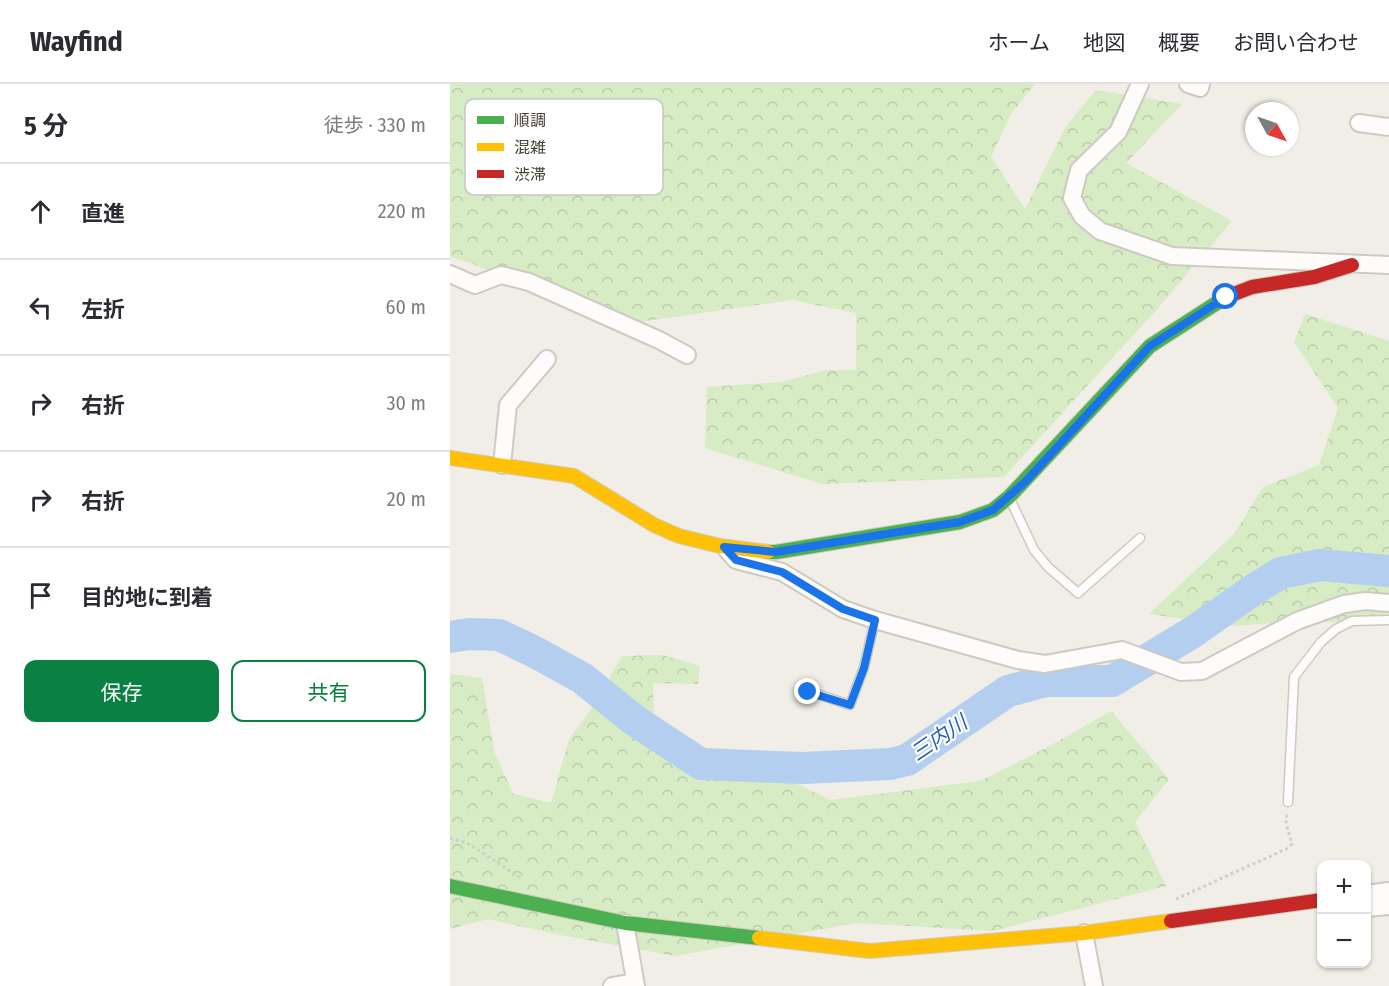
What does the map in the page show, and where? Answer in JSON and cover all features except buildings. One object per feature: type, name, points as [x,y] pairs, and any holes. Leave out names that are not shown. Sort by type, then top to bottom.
[{"type":"street","points":[[1140,84],[1118,132],[1079,170],[1072,198],[1082,216],[1101,231],[1172,256],[1389,265]]},
{"type":"street","points":[[1188,84],[1200,88],[1201,84]]},
{"type":"street","points":[[1359,123],[1389,127]]},
{"type":"street","points":[[450,458],[574,476],[592,484],[635,513],[668,531],[724,547],[776,552],[960,522],[993,510],[1009,497],[1150,346],[1226,297],[1252,287],[1314,277],[1352,265]]},
{"type":"street","points":[[450,274],[475,285],[501,275],[529,282],[660,340],[687,355]]},
{"type":"street","points":[[502,465],[508,405],[548,359]]},
{"type":"street","points":[[724,547],[736,560],[782,572],[843,609],[1018,660],[1045,664],[1122,650],[1181,672],[1202,672],[1297,621],[1344,604],[1366,601],[1389,603]]},
{"type":"street","points":[[450,886],[625,923],[870,951],[1084,933],[1317,901]]},
{"type":"street","points":[[1371,893],[1389,891]]},
{"type":"street","points":[[1371,908],[1389,906]]},
{"type":"street","points":[[612,986],[635,984],[625,923]]},
{"type":"street","points":[[1084,933],[1094,986]]},
{"type":"lane","points":[[1009,497],[1034,550],[1048,567],[1078,593],[1140,538]]},
{"type":"lane","points":[[808,692],[850,705],[864,668],[875,620]]},
{"type":"lane","points":[[1288,802],[1294,677],[1321,642],[1336,629],[1352,621],[1389,620]]},
{"type":"path","points":[[1170,901],[1286,849],[1292,844],[1286,823],[1288,802]]},
{"type":"path","points":[[450,838],[467,843],[526,882]]},
{"type":"green space","points":[[450,84],[1035,84],[1011,114],[991,157],[1025,209],[1065,128],[1096,90],[1182,104],[1126,163],[1232,221],[1158,308],[1004,477],[822,484],[705,448],[707,387],[782,382],[826,370],[856,370],[856,313],[792,300],[611,326],[471,263],[450,257]]},
{"type":"green space","points":[[1305,314],[1389,341],[1389,623],[1297,621],[1237,626],[1149,614],[1234,534],[1263,487],[1319,465],[1338,408],[1294,342]]},
{"type":"green space","points":[[663,655],[700,666],[698,684],[653,683],[655,741],[722,762],[763,768],[831,800],[980,781],[1048,747],[1111,711],[1169,779],[1135,822],[1166,886],[993,931],[856,923],[675,956],[488,919],[450,929],[450,674],[482,678],[494,751],[513,794],[551,803],[569,740],[591,709],[622,656]]},
{"type":"waterway","name":"三内川","points":[[450,637],[469,634],[499,635],[533,651],[582,678],[634,720],[701,764],[803,768],[890,764],[907,760],[1008,691],[1046,681],[1112,681],[1193,632],[1281,573],[1320,565],[1389,571]]},
{"type":"traffic: fast","points":[[768,552],[960,522],[993,510],[1009,497],[1150,346],[1226,297]]},
{"type":"traffic: fast","points":[[450,886],[625,923],[759,938]]},
{"type":"traffic: slow","points":[[450,458],[574,476],[654,525],[679,536],[720,546],[768,552]]},
{"type":"traffic: slow","points":[[759,938],[870,951],[1084,933],[1171,921]]},
{"type":"traffic: jam","points":[[1226,297],[1252,287],[1314,277],[1352,265]]},
{"type":"traffic: jam","points":[[1171,921],[1317,901]]},
{"type":"route","points":[[808,692],[850,705],[864,668],[875,620],[843,609],[782,572],[736,560],[724,547],[776,552],[960,522],[993,510],[1025,482],[1150,346],[1226,297]]}]
